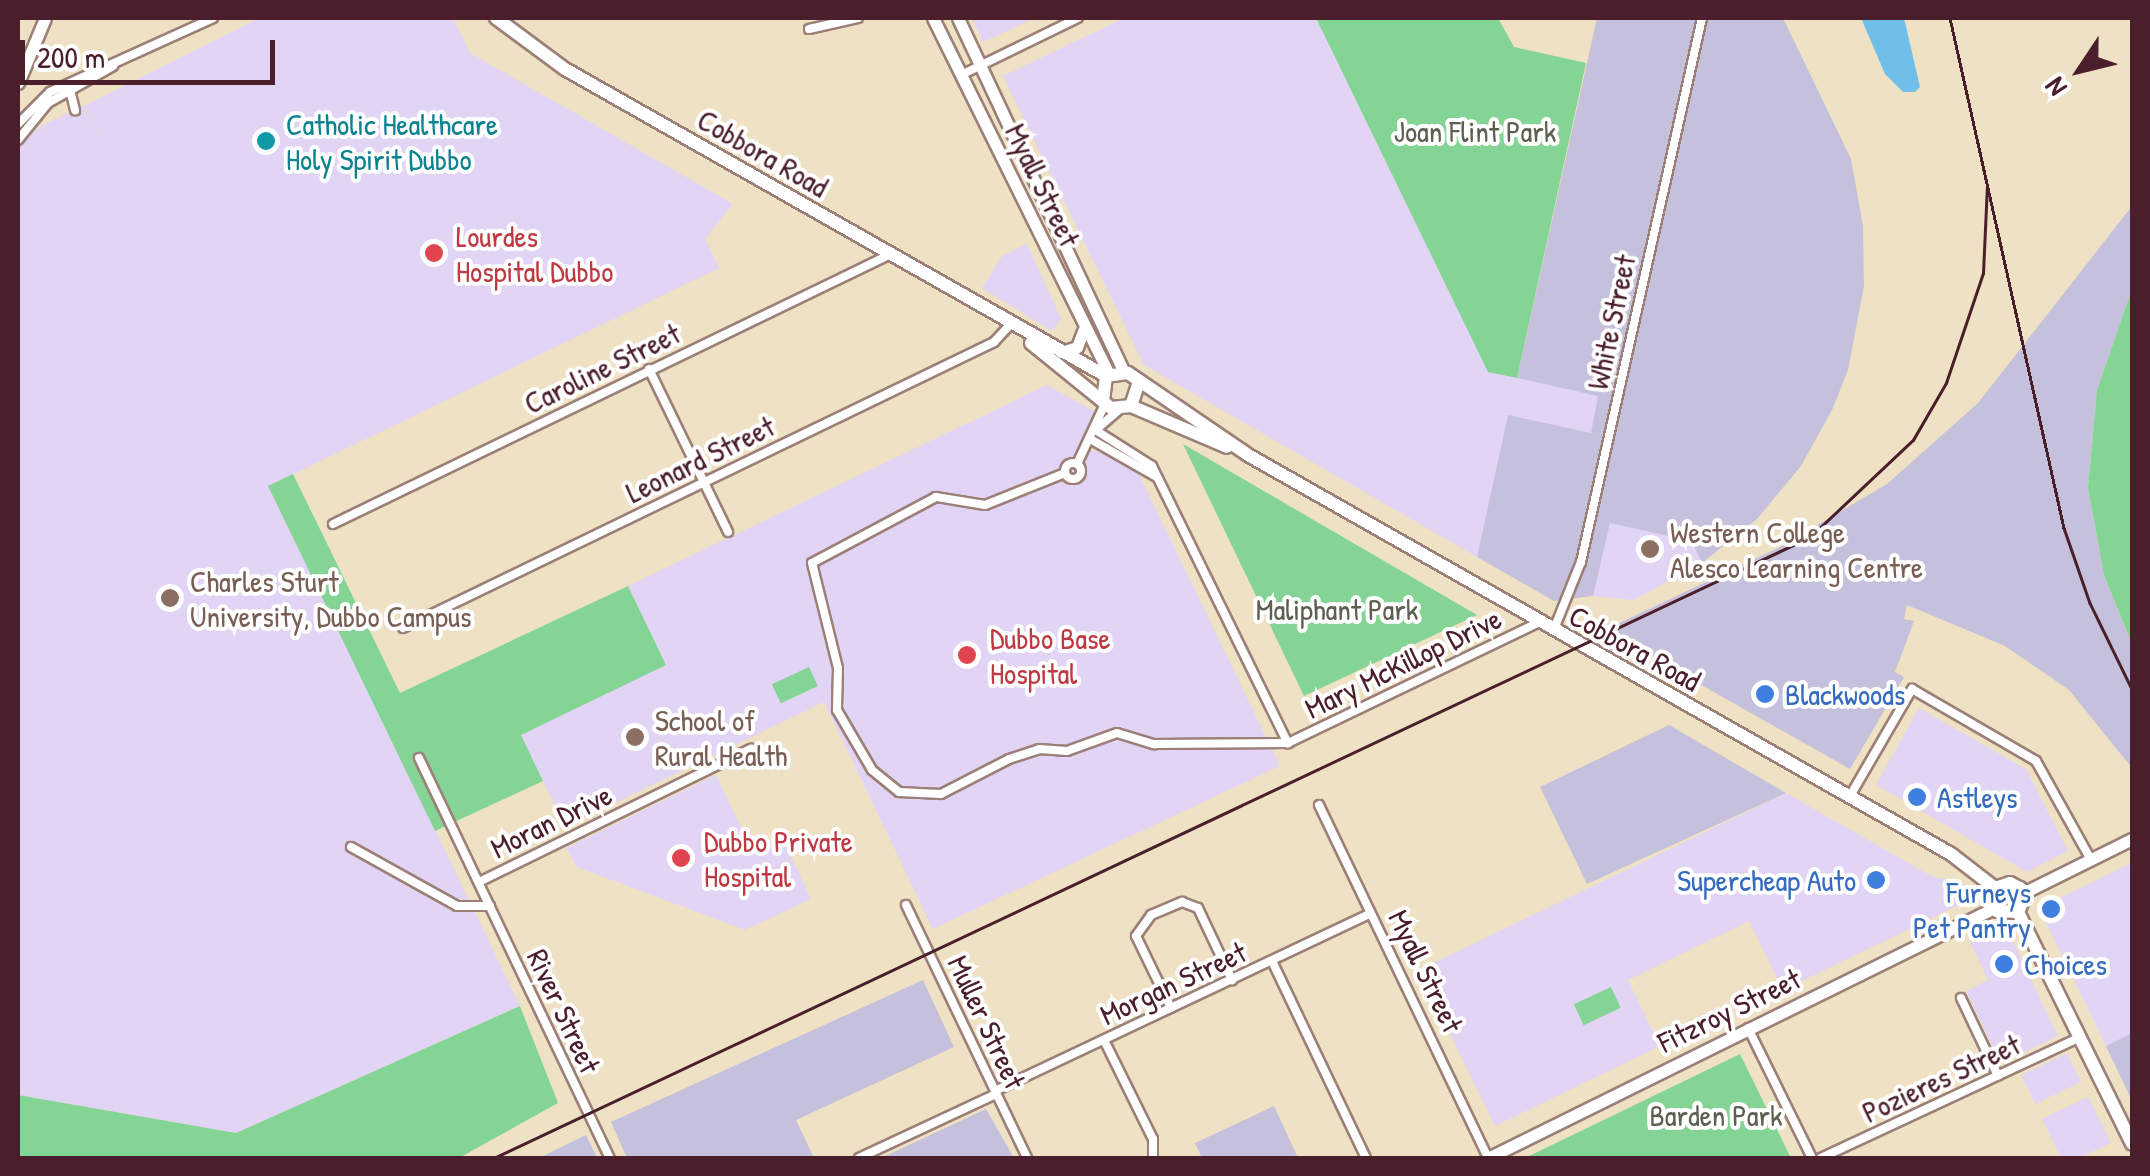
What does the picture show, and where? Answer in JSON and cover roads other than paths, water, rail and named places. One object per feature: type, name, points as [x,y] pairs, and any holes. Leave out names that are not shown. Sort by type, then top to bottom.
[{"type":"main road","name":"Cobbora Road","points":[[506,21],[576,76],[1060,352],[1138,385],[1248,455],[1536,623],[1951,854],[1995,888]]},
{"type":"main road","name":"Cobbora Road","points":[[1011,324],[1114,405],[1248,455]]},
{"type":"main road","points":[[1112,374],[1114,405]]},
{"type":"main road","points":[[1114,405],[1138,385]]},
{"type":"main road","points":[[2018,912],[2005,915],[1994,908],[1995,888],[2010,883],[2023,892],[2018,912],[2132,1144]]},
{"type":"street","points":[[18,82],[45,18]]},
{"type":"street","points":[[18,124],[37,101],[213,18]]},
{"type":"street","points":[[809,28],[858,18]]},
{"type":"street","name":"Myall Street","points":[[933,18],[1112,374]]},
{"type":"street","name":"Myall Street","points":[[958,18],[1112,374]]},
{"type":"street","points":[[961,74],[1078,18]]},
{"type":"street","name":"White Street","points":[[1553,632],[1581,562],[1702,18]]},
{"type":"street","points":[[71,86],[75,110]]},
{"type":"street","points":[[18,140],[42,108],[71,86]]},
{"type":"street","name":"Caroline Street","points":[[333,524],[890,254]]},
{"type":"street","points":[[1060,352],[1083,341],[1082,320]]},
{"type":"street","name":"Leonard Street","points":[[403,628],[994,342],[1011,324]]},
{"type":"street","points":[[650,369],[728,532]]},
{"type":"street","points":[[1096,433],[1158,479],[1288,743],[1154,744],[1117,733],[1067,752],[1039,748],[1009,758],[932,796],[899,792],[872,770],[837,710],[838,668],[812,563],[936,497],[985,505],[1065,473],[1079,476],[1077,464],[1096,433],[1114,405]]},
{"type":"street","points":[[1096,433],[1114,405]]},
{"type":"street","name":"Mary McKillop Drive","points":[[1288,743],[1536,623]]},
{"type":"street","points":[[1849,797],[1912,689],[2036,760],[2091,860]]},
{"type":"street","name":"Moran Drive","points":[[479,882],[752,749]]},
{"type":"street","name":"River Street","points":[[419,758],[610,1158]]},
{"type":"street","name":"Myall Street","points":[[1319,805],[1488,1158]]},
{"type":"street","points":[[2023,892],[2132,839]]},
{"type":"street","points":[[351,847],[458,906],[490,906]]},
{"type":"street","points":[[1171,1008],[1136,936],[1151,915],[1182,902],[1198,908],[1232,980]]},
{"type":"street","name":"Muller Street","points":[[906,905],[1027,1158]]},
{"type":"street","name":"Fitzroy Street","points":[[1488,1158],[1994,908]]},
{"type":"street","name":"Morgan Street","points":[[859,1158],[1370,914]]},
{"type":"street","points":[[1272,961],[1366,1158]]},
{"type":"street","points":[[1962,998],[1998,1076]]},
{"type":"street","points":[[1748,1028],[1812,1158]]},
{"type":"street","name":"Pozieres Street","points":[[1821,1158],[2080,1037]]},
{"type":"street","points":[[1104,1040],[1153,1139],[1154,1157]]},
{"type":"water","points":[[1861,18],[1904,18],[1920,87],[1915,92],[1903,92],[1885,74]]},
{"type":"railway","points":[[1950,18],[2064,528],[2090,603],[2132,689]]},
{"type":"railway","points":[[494,1158],[1810,537],[1913,440],[1946,383],[1983,273],[1987,185]]},
{"type":"place","name":"Catholic Healthcare Holy Spirit Dubbo","points":[[266,141]]},
{"type":"place","name":"Lourdes Hospital Dubbo","points":[[434,253]]},
{"type":"place","name":"Western College Alesco Learning Centre","points":[[1650,549]]},
{"type":"place","name":"Charles Sturt University, Dubbo Campus","points":[[170,598]]},
{"type":"place","name":"Dubbo Base Hospital","points":[[967,655]]},
{"type":"place","name":"Blackwoods","points":[[1765,694]]},
{"type":"place","name":"School of Rural Health","points":[[635,737]]},
{"type":"place","name":"Astleys","points":[[1917,797]]},
{"type":"place","name":"Dubbo Private Hospital","points":[[681,858]]},
{"type":"place","name":"Supercheap Auto","points":[[1876,880]]},
{"type":"place","name":"Furneys Pet Pantry","points":[[2051,909]]},
{"type":"place","name":"Choices","points":[[2004,964]]},
{"type":"park label","name":"Joan Flint Park","points":[[1475,131]]},
{"type":"park label","name":"Maliphant Park","points":[[1337,609]]},
{"type":"park label","name":"Barden Park","points":[[1716,1115]]}]
